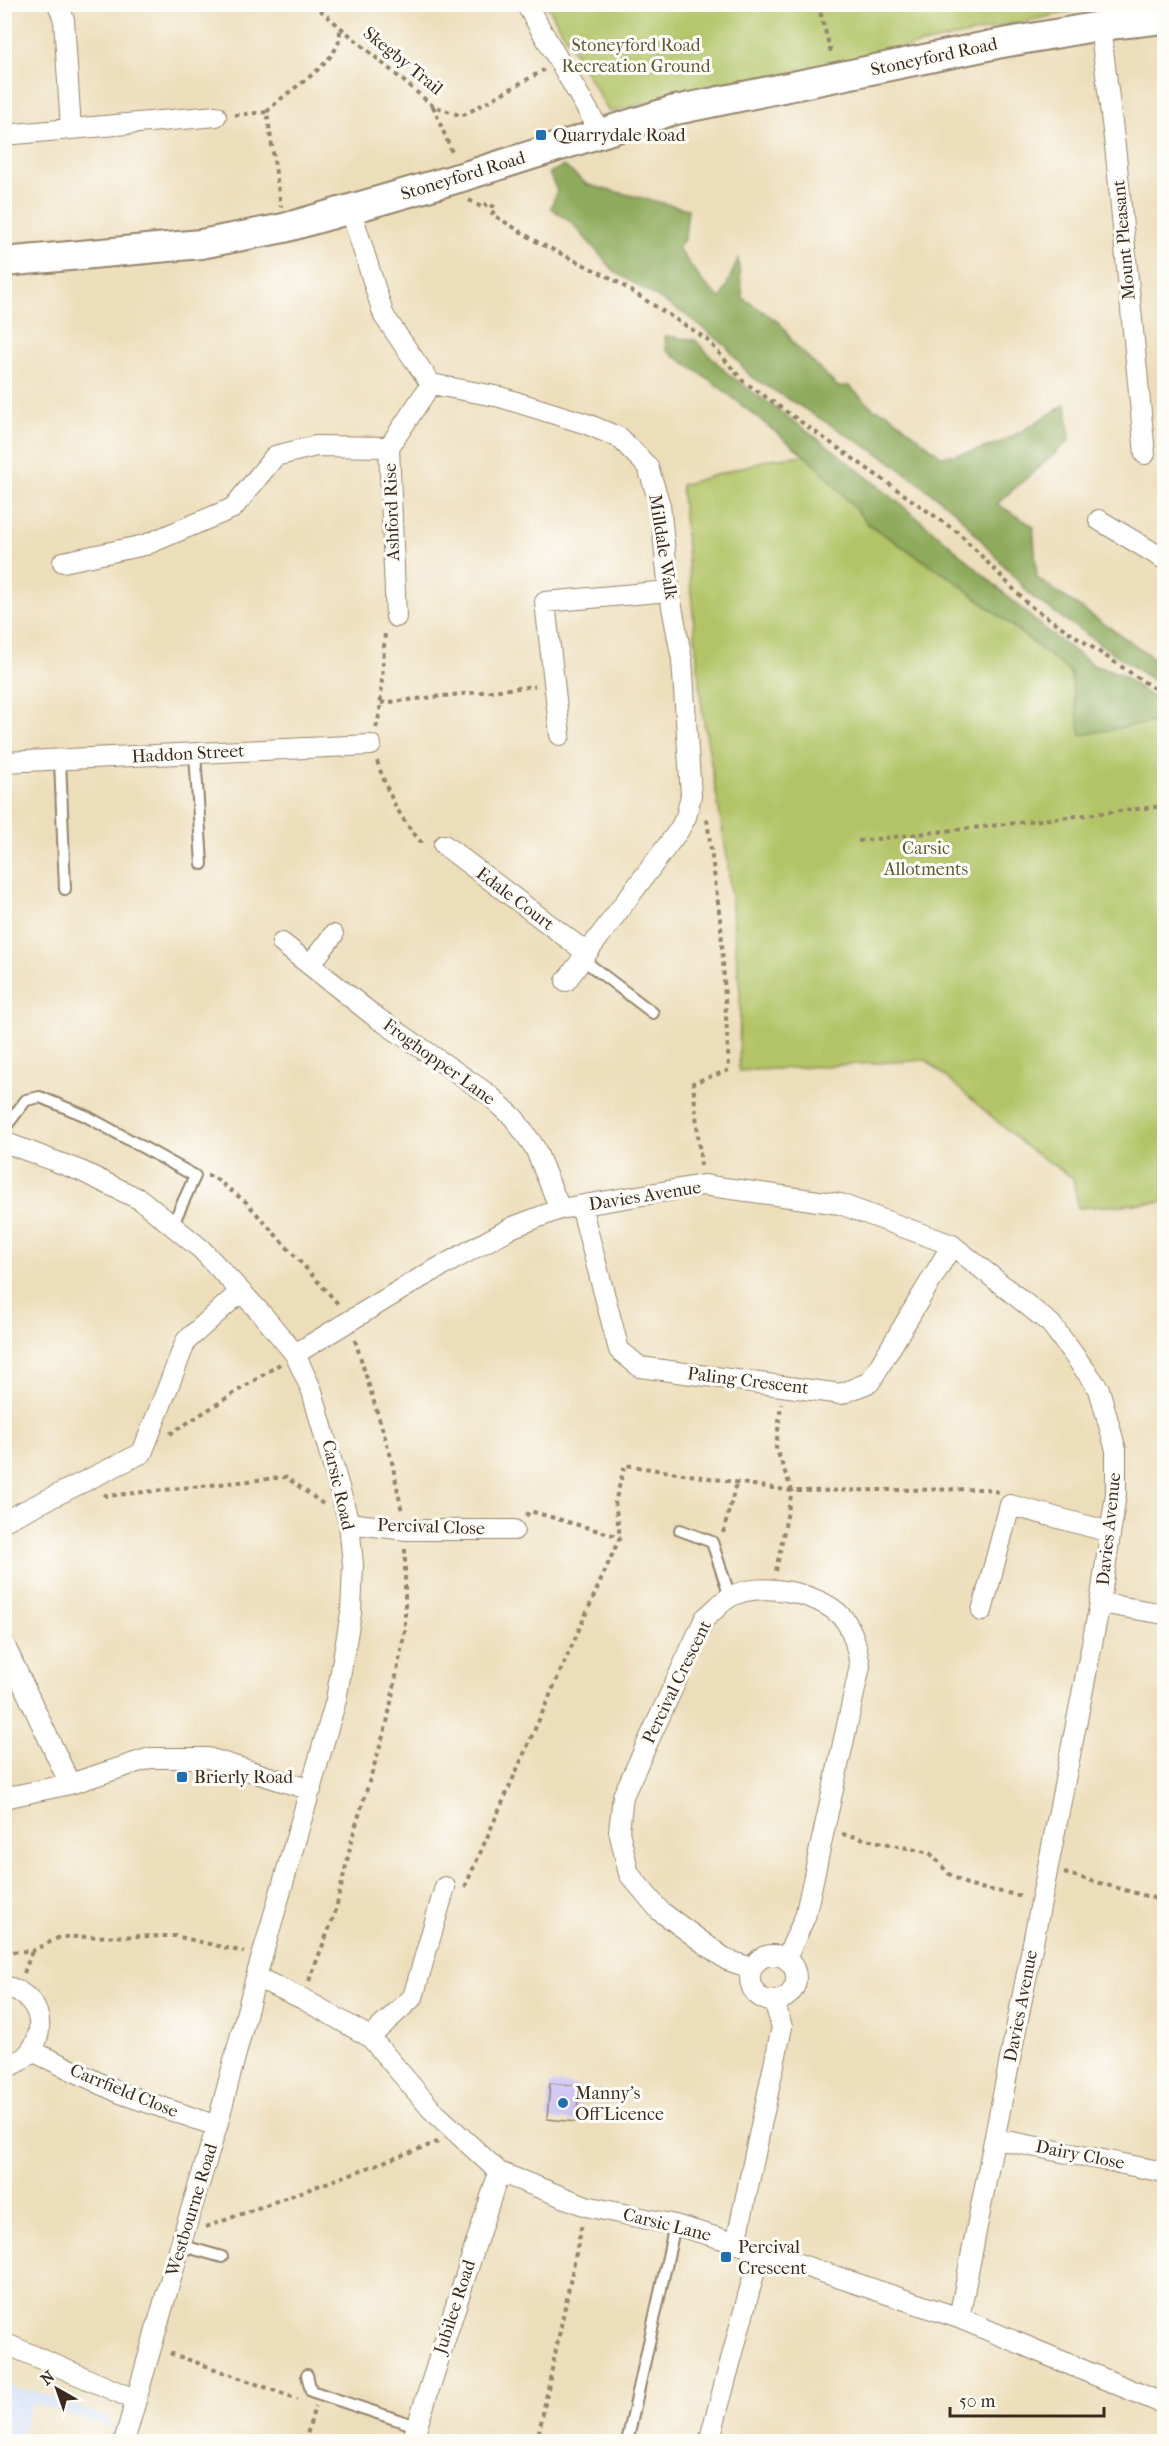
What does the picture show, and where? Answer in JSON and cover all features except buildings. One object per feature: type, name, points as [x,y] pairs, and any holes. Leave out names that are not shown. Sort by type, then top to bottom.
[{"type":"main road","name":"Stoneyford Road","points":[[4,262],[201,244],[284,228],[351,211],[671,111],[1100,26],[1164,19]]},
{"type":"street","points":[[58,4],[64,20],[71,129]]},
{"type":"street","points":[[526,4],[601,133]]},
{"type":"street","name":"Mount Pleasant","points":[[1100,26],[1116,155],[1145,454]]},
{"type":"street","points":[[4,135],[216,116]]},
{"type":"street","points":[[351,211],[384,316],[431,384]]},
{"type":"street","name":"Ashford Rise","points":[[396,617],[389,447],[431,384]]},
{"type":"street","name":"Milldale Walk","points":[[431,384],[500,396],[620,438],[648,467],[660,505],[669,591],[682,660],[690,802],[679,830],[566,981]]},
{"type":"street","points":[[63,562],[145,545],[233,508],[275,456],[316,446],[389,447]]},
{"type":"street","points":[[1099,520],[1164,559]]},
{"type":"street","points":[[560,735],[545,602],[669,591]]},
{"type":"street","name":"Haddon Street","points":[[4,762],[371,745]]},
{"type":"street","name":"Edale Court","points":[[444,845],[584,956]]},
{"type":"street","points":[[310,965],[333,935]]},
{"type":"street","name":"Froghopper Lane","points":[[282,943],[373,1015],[488,1094],[514,1118],[534,1148],[560,1209]]},
{"type":"street","name":"Carsic Road","points":[[4,1142],[81,1172],[141,1200],[201,1249],[240,1292],[295,1354],[312,1391],[349,1522],[353,1565],[351,1613],[336,1700],[256,1977]]},
{"type":"street","name":"Davies Avenue","points":[[295,1354],[422,1277],[493,1238],[560,1209],[703,1185],[840,1204],[952,1245],[1051,1324],[1099,1389],[1116,1450],[1116,1494],[1100,1603],[959,2318]]},
{"type":"street","name":"Paling Crescent","points":[[581,1206],[619,1350],[640,1367],[841,1394],[870,1382],[952,1245]]},
{"type":"street","points":[[4,1521],[142,1453],[186,1341],[240,1292]]},
{"type":"street","points":[[982,1611],[1010,1505],[1110,1532]]},
{"type":"street","name":"Percival Close","points":[[349,1522],[406,1530],[514,1530]]},
{"type":"street","name":"Percival Crescent","points":[[751,1968],[727,1960],[660,1911],[629,1874],[619,1831],[623,1796],[705,1618],[730,1597],[754,1589],[772,1589],[825,1603],[844,1619],[857,1644],[860,1666],[805,1917],[786,1959]]},
{"type":"street","points":[[1100,1603],[1164,1614]]},
{"type":"street","points":[[4,1644],[70,1784]]},
{"type":"street","points":[[4,1798],[70,1784],[150,1758],[208,1758],[311,1790]]},
{"type":"street","points":[[370,2037],[413,1998],[445,1887]]},
{"type":"street","points":[[778,1955],[786,1959],[795,1970],[795,1984],[787,1996],[774,2001],[759,1997],[750,1984],[751,1968],[763,1957],[778,1955]]},
{"type":"street","name":"Carsic Lane","points":[[256,1977],[303,1999],[370,2037],[432,2110],[499,2172],[586,2206],[675,2226],[736,2243],[959,2318],[1164,2404]]},
{"type":"street","name":"Westbourne Road","points":[[124,2442],[181,2241],[217,2126],[256,1977]]},
{"type":"street","points":[[4,1986],[23,1995],[36,2011],[40,2025],[38,2039],[32,2051],[24,2060],[4,2068]]},
{"type":"street","points":[[736,2243],[782,2027],[774,2001]]},
{"type":"street","name":"Carrfield Close","points":[[32,2051],[120,2093],[217,2126]]},
{"type":"street","name":"Dairy Close","points":[[996,2139],[1164,2172]]},
{"type":"street","name":"Jubilee Road","points":[[414,2434],[499,2172]]},
{"type":"street","points":[[709,2442],[760,2251]]},
{"type":"street","points":[[4,2343],[136,2400]]},
{"type":"lane","points":[[195,753],[202,864]]},
{"type":"lane","points":[[60,759],[65,889]]},
{"type":"lane","points":[[584,956],[653,1013]]},
{"type":"lane","points":[[4,1129],[26,1100],[40,1097],[86,1116],[195,1176],[172,1226]]},
{"type":"lane","points":[[680,1530],[712,1542],[730,1597]]},
{"type":"lane","points":[[627,2442],[675,2226]]},
{"type":"lane","points":[[181,2241],[222,2257]]},
{"type":"lane","points":[[307,2375],[311,2391],[331,2397],[414,2434]]},
{"type":"path","name":"Skegby Trail","points":[[313,4],[433,105],[462,116],[545,69]]},
{"type":"path","points":[[818,4],[837,77]]},
{"type":"path","points":[[216,116],[267,112],[279,99],[319,68],[338,46],[340,27]]},
{"type":"path","points":[[433,105],[438,123],[458,166]]},
{"type":"path","points":[[267,112],[284,228]]},
{"type":"path","points":[[461,195],[539,243],[611,278],[708,340],[743,381],[960,534],[1030,606],[1164,695]]},
{"type":"path","points":[[483,208],[487,203],[496,208],[492,214]]},
{"type":"path","points":[[396,617],[386,627],[381,704],[371,745],[390,799],[408,827],[427,848],[444,845]]},
{"type":"path","points":[[381,704],[554,684]]},
{"type":"path","points":[[690,802],[706,814],[721,926],[729,1070],[693,1083],[703,1185]]},
{"type":"path","points":[[858,841],[1164,806]]},
{"type":"path","points":[[142,1453],[295,1354]]},
{"type":"path","points":[[772,1589],[792,1491],[776,1448],[784,1385]]},
{"type":"path","points":[[445,1887],[463,1892],[620,1537],[615,1502],[625,1465],[792,1491],[986,1489],[1012,1495],[1010,1505]]},
{"type":"path","points":[[82,1482],[107,1496],[286,1477],[349,1522]]},
{"type":"path","points":[[717,1557],[737,1481]]},
{"type":"path","points":[[514,1530],[530,1511],[620,1537]]},
{"type":"path","points":[[823,1830],[930,1853],[949,1874],[970,1886],[1041,1899]]},
{"type":"path","points":[[1048,1867],[1164,1901]]},
{"type":"path","points":[[4,1952],[32,1952],[60,1937],[175,1936],[262,1956]]},
{"type":"path","points":[[181,2241],[459,2135]]},
{"type":"path","points":[[537,2442],[586,2206]]},
{"type":"path","points":[[152,2346],[315,2406]]},
{"type":"path","points":[[305,2442],[315,2406],[331,2397]]},
{"type":"shaded area","points":[[5,2382],[18,2390],[33,2391],[106,2417],[117,2429],[32,2403],[19,2441],[5,2441]]},
{"type":"green space","name":"Stoneyford Road Recreation Ground","points":[[1135,4],[1136,7],[1083,9],[609,112],[547,5]]},
{"type":"green space","points":[[564,166],[588,185],[688,209],[685,238],[678,248],[702,281],[721,299],[738,259],[743,298],[780,323],[795,345],[838,387],[849,386],[874,409],[888,413],[941,456],[961,454],[993,445],[1021,432],[1066,404],[1070,440],[997,504],[1033,526],[1037,578],[1164,665],[1164,688],[1032,597],[956,512],[887,459],[750,376],[726,346],[683,313],[615,272],[572,223],[551,208],[557,191],[549,173]]},
{"type":"green space","points":[[665,336],[695,340],[727,373],[836,452],[941,537],[1042,627],[1093,665],[1119,673],[1164,706],[1164,720],[1081,735],[1070,672],[954,580],[868,524],[817,465],[714,383],[666,350]]},
{"type":"green space","name":"Carsic Allotments","points":[[805,455],[839,486],[868,524],[955,581],[1070,672],[1081,735],[1164,720],[1164,1202],[1078,1208],[1073,1178],[1029,1149],[926,1060],[739,1071],[740,992],[727,857],[702,710],[681,485],[770,459]]},
{"type":"place","name":"Quarrydale Road","points":[[541,135]]},
{"type":"place","name":"Brierly Road","points":[[182,1777]]},
{"type":"place","name":"Manny's Off Licence","points":[[563,2103]]},
{"type":"place","name":"Percival Crescent","points":[[726,2257]]}]
